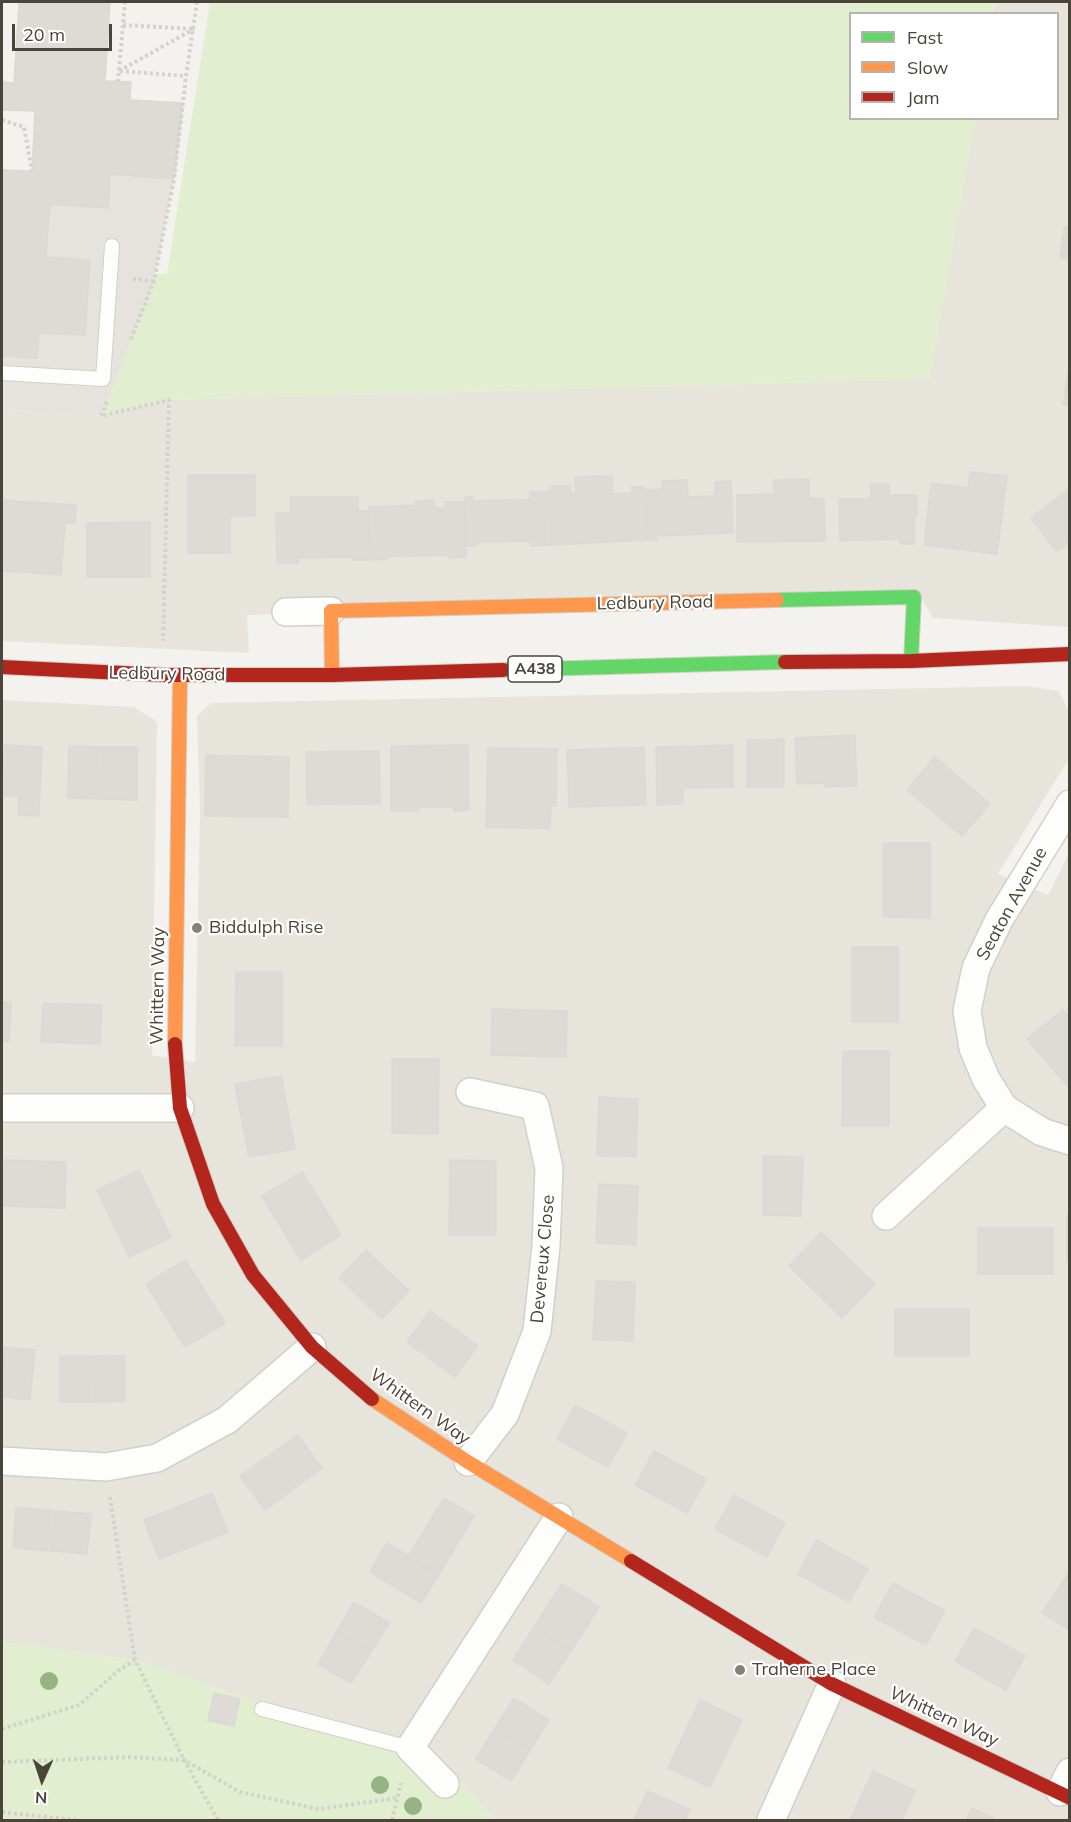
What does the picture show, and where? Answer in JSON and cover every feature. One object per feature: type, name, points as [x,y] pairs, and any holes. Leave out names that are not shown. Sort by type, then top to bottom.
[{"type":"main road","name":"Ledbury Road","points":[[331,611],[914,597],[911,661]]},
{"type":"main road","points":[[331,611],[332,675]]},
{"type":"main road","name":"Ledbury Road","points":[[2,667],[163,675],[332,675],[715,663],[911,661],[1070,654]]},
{"type":"main road","name":"Whittern Way","points":[[180,675],[175,1052],[180,1108],[213,1204],[253,1275],[312,1347],[378,1403],[468,1462],[832,1684],[1066,1787]]},
{"type":"street","name":"Ledbury Road","points":[[286,612],[331,611]]},
{"type":"street","name":"Seaton Avenue","points":[[1070,804],[999,920],[976,968],[967,1011],[973,1048],[986,1079],[1004,1108],[1042,1132],[1070,1141]]},
{"type":"street","name":"Devereux Close","points":[[468,1462],[504,1414],[537,1331],[546,1246],[549,1168],[536,1106],[471,1092]]},
{"type":"street","points":[[2,1108],[180,1108]]},
{"type":"street","points":[[886,1216],[1004,1108]]},
{"type":"street","points":[[2,1461],[106,1467],[157,1458],[227,1420],[312,1347]]},
{"type":"street","points":[[445,1784],[410,1748],[559,1517]]},
{"type":"street","points":[[771,1821],[832,1684]]},
{"type":"lane","points":[[2,373],[103,379],[112,246]]},
{"type":"lane","points":[[262,1709],[410,1748]]},
{"type":"path","points":[[118,82],[125,2]]},
{"type":"path","points":[[129,343],[154,281],[174,179],[197,2]]},
{"type":"path","points":[[123,25],[194,29]]},
{"type":"path","points":[[119,70],[194,29]]},
{"type":"path","points":[[119,70],[186,76]]},
{"type":"path","points":[[2,120],[24,128],[32,171]]},
{"type":"path","points":[[109,395],[101,416],[169,400],[163,675]]},
{"type":"path","points":[[106,1467],[135,1660],[184,1760],[218,1821]]},
{"type":"path","points":[[2,1729],[79,1705],[118,1671],[135,1660]]},
{"type":"path","points":[[2,1762],[130,1757],[184,1760],[240,1792],[318,1809],[397,1798]]},
{"type":"path","points":[[2,1812],[76,1821]]},
{"type":"shaded area","points":[[995,2],[1069,2],[1069,627],[933,618],[919,594],[247,615],[249,653],[2,641],[2,409],[101,416],[169,400],[929,379],[975,120],[1059,120],[1059,12],[993,12]]},
{"type":"shaded area","points":[[110,174],[174,179],[154,281],[101,416],[2,409],[2,356],[37,358],[39,333],[85,335],[90,260],[46,257],[50,204],[108,208]]},
{"type":"shaded area","points":[[1026,686],[1059,691],[1069,713],[1068,760],[998,874],[1048,895],[1069,853],[1069,1820],[494,1820],[450,1768],[135,1660],[2,1642],[2,700],[134,707],[157,722],[152,1055],[195,1062],[200,809],[197,716],[211,703]]},
{"type":"green space","points":[[210,2],[995,2],[993,12],[849,12],[849,120],[975,120],[930,379],[169,400],[101,416],[144,273],[167,274]]},
{"type":"green space","points":[[2,1642],[135,1660],[451,1768],[494,1820],[2,1820]]},
{"type":"building","points":[[19,2],[110,2],[105,81],[131,82],[130,100],[183,103],[174,179],[110,174],[108,208],[50,204],[46,257],[90,260],[85,335],[39,333],[37,358],[2,356],[2,170],[32,171],[35,111],[2,110],[2,82],[14,83]]},
{"type":"building","points":[[1064,227],[1070,227],[1070,259],[1060,258]]},
{"type":"building","points":[[1070,362],[1070,406],[1063,405]]},
{"type":"building","points":[[970,472],[1007,476],[997,554],[924,545],[931,483],[968,488]]},
{"type":"building","points":[[188,475],[255,475],[255,516],[230,516],[230,553],[188,553]]},
{"type":"building","points":[[612,476],[613,494],[632,493],[632,487],[644,487],[646,540],[551,545],[550,486],[570,486],[571,493],[576,492],[575,477]]},
{"type":"building","points":[[809,479],[809,498],[824,498],[825,541],[737,542],[737,495],[774,494],[774,480]]},
{"type":"building","points":[[687,480],[688,497],[715,496],[715,482],[731,481],[733,533],[656,536],[657,540],[647,540],[646,490],[663,489],[662,481]]},
{"type":"building","points":[[870,484],[889,484],[889,495],[917,495],[914,544],[900,544],[900,539],[840,541],[839,499],[871,499]]},
{"type":"building","points":[[1070,488],[1070,542],[1057,552],[1031,518]]},
{"type":"building","points":[[530,492],[550,492],[551,545],[531,546],[531,541],[478,542],[476,546],[467,546],[465,497],[473,497],[473,501],[530,499]]},
{"type":"building","points":[[290,497],[358,497],[358,511],[369,511],[369,560],[353,560],[353,557],[298,558],[298,563],[277,563],[276,513],[291,513]]},
{"type":"building","points":[[2,500],[76,505],[75,524],[65,523],[61,575],[2,571]]},
{"type":"building","points":[[434,500],[434,508],[445,508],[445,502],[464,502],[466,557],[449,558],[449,555],[387,557],[387,559],[371,560],[369,507],[417,505],[415,501]]},
{"type":"building","points":[[150,522],[150,577],[87,577],[87,523]]},
{"type":"building","points":[[855,735],[857,786],[824,787],[824,783],[797,784],[795,738]]},
{"type":"building","points":[[784,739],[784,787],[747,787],[747,740]]},
{"type":"building","points":[[2,745],[8,745],[6,796],[2,795]]},
{"type":"building","points":[[8,745],[42,747],[39,816],[18,815],[19,796],[6,796]]},
{"type":"building","points":[[468,745],[469,810],[454,811],[454,807],[419,807],[419,811],[391,811],[391,746]]},
{"type":"building","points":[[733,745],[733,787],[683,788],[683,804],[657,805],[656,747]]},
{"type":"building","points":[[69,746],[103,747],[102,799],[68,798]]},
{"type":"building","points":[[103,747],[137,747],[137,800],[102,799]]},
{"type":"building","points":[[644,747],[646,805],[569,807],[567,750]]},
{"type":"building","points":[[488,748],[557,749],[556,806],[551,806],[550,829],[486,827]]},
{"type":"building","points":[[379,751],[380,804],[307,805],[306,752]]},
{"type":"building","points":[[206,755],[289,757],[288,817],[205,816]]},
{"type":"building","points":[[935,757],[990,804],[962,836],[907,790]]},
{"type":"building","points":[[883,843],[930,843],[930,918],[883,917]]},
{"type":"building","points":[[852,947],[898,947],[898,1022],[852,1022]]},
{"type":"building","points":[[236,972],[282,972],[282,1046],[235,1046]]},
{"type":"building","points":[[2,1002],[11,1002],[9,1041],[2,1041]]},
{"type":"building","points":[[43,1003],[102,1005],[100,1044],[41,1042]]},
{"type":"building","points":[[492,1009],[567,1011],[566,1057],[491,1055]]},
{"type":"building","points":[[1063,1010],[1070,1017],[1070,1089],[1027,1039]]},
{"type":"building","points":[[843,1051],[889,1051],[889,1126],[842,1126]]},
{"type":"building","points":[[392,1059],[439,1059],[438,1134],[392,1133]]},
{"type":"building","points":[[281,1076],[295,1149],[249,1157],[235,1084]]},
{"type":"building","points":[[599,1097],[638,1099],[636,1157],[597,1156]]},
{"type":"building","points":[[763,1156],[803,1157],[801,1216],[763,1215]]},
{"type":"building","points":[[2,1160],[66,1162],[65,1208],[2,1206]]},
{"type":"building","points":[[450,1160],[496,1161],[496,1235],[449,1235]]},
{"type":"building","points":[[139,1170],[171,1237],[129,1257],[97,1190]]},
{"type":"building","points":[[302,1172],[341,1235],[301,1260],[262,1196]]},
{"type":"building","points":[[599,1184],[638,1186],[636,1245],[596,1243]]},
{"type":"building","points":[[1067,1215],[1070,1215],[1070,1262],[1067,1262]]},
{"type":"building","points":[[978,1228],[1053,1228],[1053,1274],[978,1274]]},
{"type":"building","points":[[821,1232],[875,1284],[842,1318],[789,1266]]},
{"type":"building","points":[[366,1250],[409,1291],[382,1319],[339,1278]]},
{"type":"building","points":[[185,1260],[225,1323],[185,1347],[146,1284]]},
{"type":"building","points":[[596,1281],[635,1282],[633,1341],[593,1340]]},
{"type":"building","points":[[895,1309],[969,1309],[969,1356],[895,1356]]},
{"type":"building","points":[[430,1311],[478,1346],[455,1377],[407,1342]]},
{"type":"building","points":[[4,1347],[35,1350],[30,1400],[2,1397]]},
{"type":"building","points":[[125,1355],[125,1401],[95,1402],[94,1356]]},
{"type":"building","points":[[60,1356],[94,1356],[95,1402],[60,1402]]},
{"type":"building","points":[[575,1405],[627,1433],[608,1467],[557,1439]]},
{"type":"building","points":[[297,1435],[322,1468],[295,1488],[270,1455]]},
{"type":"building","points":[[654,1451],[706,1479],[687,1513],[635,1485]]},
{"type":"building","points":[[270,1455],[295,1488],[265,1510],[240,1476]]},
{"type":"building","points":[[212,1493],[228,1532],[193,1546],[177,1507]]},
{"type":"building","points":[[734,1495],[785,1523],[767,1557],[715,1529]]},
{"type":"building","points":[[444,1498],[474,1516],[439,1574],[408,1557]]},
{"type":"building","points":[[16,1507],[56,1511],[52,1551],[13,1548]]},
{"type":"building","points":[[177,1507],[193,1546],[159,1559],[144,1520]]},
{"type":"building","points":[[56,1511],[91,1514],[87,1554],[52,1551]]},
{"type":"building","points":[[816,1540],[868,1569],[849,1602],[798,1574]]},
{"type":"building","points":[[387,1543],[439,1574],[421,1603],[370,1572]]},
{"type":"building","points":[[1070,1571],[1070,1630],[1042,1613]]},
{"type":"building","points":[[893,1583],[945,1611],[926,1645],[874,1617]]},
{"type":"building","points":[[562,1584],[599,1607],[571,1651],[534,1627]]},
{"type":"building","points":[[354,1602],[389,1623],[371,1652],[337,1631]]},
{"type":"building","points":[[534,1627],[571,1651],[549,1684],[513,1660]]},
{"type":"building","points":[[974,1628],[1025,1656],[1006,1690],[955,1661]]},
{"type":"building","points":[[337,1631],[371,1652],[351,1683],[318,1664]]},
{"type":"building","points":[[214,1693],[240,1699],[234,1726],[208,1721]]},
{"type":"building","points":[[514,1698],[549,1720],[530,1750],[495,1728]]},
{"type":"building","points":[[700,1700],[742,1720],[710,1787],[668,1768]]},
{"type":"building","points":[[495,1728],[530,1750],[511,1781],[476,1759]]},
{"type":"building","points":[[873,1771],[915,1791],[902,1820],[850,1820]]},
{"type":"building","points":[[648,1791],[690,1810],[685,1820],[634,1820]]},
{"type":"building","points":[[972,1808],[996,1820],[966,1820]]},
{"type":"traffic: fast","points":[[777,600],[914,597],[911,661]]},
{"type":"traffic: fast","points":[[503,670],[785,662]]},
{"type":"traffic: slow","points":[[332,675],[331,611],[777,600]]},
{"type":"traffic: slow","points":[[175,1044],[180,675]]},
{"type":"traffic: slow","points":[[372,1399],[468,1462],[631,1561]]},
{"type":"traffic: jam","points":[[785,662],[911,661],[1070,654]]},
{"type":"traffic: jam","points":[[2,667],[163,675],[332,675],[503,670]]},
{"type":"traffic: jam","points":[[175,1044],[180,1108],[213,1204],[253,1275],[312,1347],[372,1399]]},
{"type":"traffic: jam","points":[[631,1561],[832,1684],[1070,1798]]},
{"type":"place","name":"Biddulph Rise","points":[[197,928]]},
{"type":"place","name":"Traherne Place","points":[[740,1670]]}]
